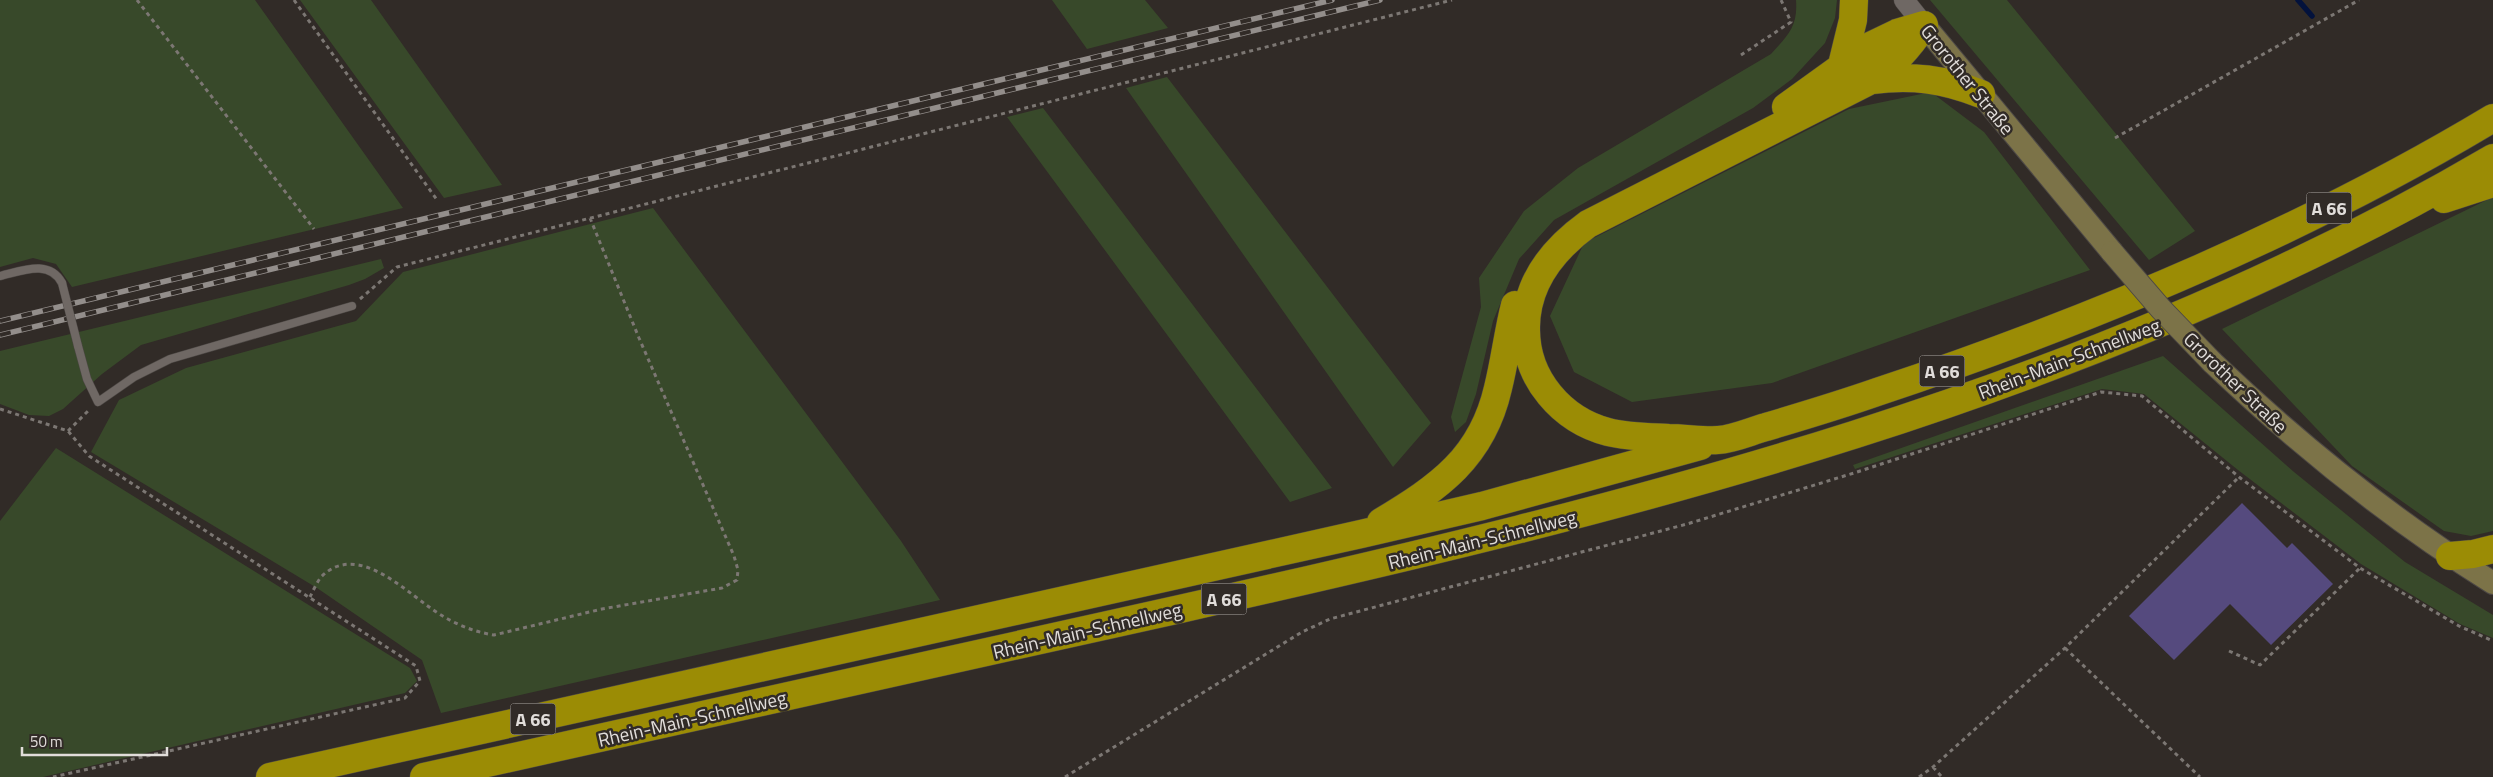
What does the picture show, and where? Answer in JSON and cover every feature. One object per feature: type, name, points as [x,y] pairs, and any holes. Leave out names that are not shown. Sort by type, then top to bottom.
[{"type":"highway","points":[[1842,65],[1853,20],[1854,0]]},
{"type":"highway","points":[[1360,534],[1426,494],[1442,482],[1456,469],[1478,439],[1487,423],[1498,389],[1516,297],[1530,267],[1550,241],[1563,228],[1592,209],[1777,113],[1872,45],[1897,33],[1924,25]]},
{"type":"highway","points":[[1721,440],[1610,433],[1594,428],[1565,411],[1543,387],[1529,356],[1526,322],[1533,288],[1550,259],[1588,224],[1871,80],[1894,64],[1912,44],[1924,25]]},
{"type":"highway","points":[[1871,80],[1899,77],[1927,78],[1955,84],[1981,94]]},
{"type":"highway","name":"A 66","points":[[1721,440],[1832,407],[1942,370],[2158,286],[2331,207],[2493,118]]},
{"type":"highway","name":"Rhein-Main-Schnellweg","points":[[424,777],[1358,570],[1658,495],[1880,427],[2089,353],[2239,289],[2386,217],[2493,158]]},
{"type":"highway","points":[[2386,217],[2493,183]]},
{"type":"highway","name":"Rhein-Main-Schnellweg","points":[[270,777],[1500,502],[1721,440]]},
{"type":"highway","points":[[2450,556],[2473,554],[2493,549]]},
{"type":"main road","name":"Grorother Straße","points":[[1924,25],[2112,252],[2212,362],[2323,462],[2450,556],[2493,583]]},
{"type":"street","name":"Grorother Straße","points":[[1904,0],[1924,25]]},
{"type":"lane","points":[[0,276],[30,269],[50,269],[57,274],[62,282],[91,390],[98,402],[134,377],[170,359],[352,306]]},
{"type":"path","points":[[137,0],[314,229]]},
{"type":"path","points":[[294,0],[438,200]]},
{"type":"path","points":[[352,306],[396,267],[1452,0]]},
{"type":"path","points":[[1741,55],[1791,22],[1781,0]]},
{"type":"path","points":[[2115,138],[2359,0]]},
{"type":"path","points":[[310,597],[321,578],[334,569],[349,564],[361,564],[393,580],[441,615],[477,632],[494,635],[602,609],[722,588],[737,580],[738,570],[734,556],[638,338],[590,218]]},
{"type":"path","points":[[1065,777],[1302,632],[1330,620],[1687,524],[1854,473],[2100,392],[2142,396],[2239,477],[2360,568],[2459,626],[2493,641]]},
{"type":"path","points":[[68,431],[98,402]]},
{"type":"path","points":[[0,410],[68,431],[89,456],[416,666],[420,681],[405,698],[53,777]]},
{"type":"path","points":[[1919,777],[1933,767],[2065,648],[2239,477]]},
{"type":"path","points":[[2229,651],[2260,665],[2360,568]]},
{"type":"path","points":[[2065,648],[2200,777]]},
{"type":"path","points":[[1933,767],[1942,777]]},
{"type":"green space","points":[[0,0],[255,0],[403,208],[72,287],[56,264],[33,258],[0,267]]},
{"type":"green space","points":[[300,0],[371,0],[502,185],[444,198]]},
{"type":"green space","points":[[1052,0],[1145,0],[1168,28],[1087,49]]},
{"type":"green space","points":[[1796,0],[1837,0],[1835,18],[1825,43],[1792,79],[1753,108],[1554,220],[1519,259],[1493,321],[1476,394],[1466,422],[1455,432],[1451,417],[1481,307],[1479,278],[1524,211],[1578,168],[1771,54],[1791,30],[1795,17]]},
{"type":"green space","points":[[1930,0],[2007,0],[2195,231],[2149,260]]},
{"type":"green space","points":[[1167,77],[1431,423],[1393,467],[1126,88]]},
{"type":"green space","points":[[1931,92],[1984,132],[2090,270],[1772,383],[1632,402],[1574,372],[1550,316],[1584,243],[1849,109]]},
{"type":"green space","points":[[1043,108],[1332,488],[1290,502],[1007,117]]},
{"type":"green space","points":[[2493,197],[2493,531],[2471,536],[2444,531],[2352,466],[2222,329]]},
{"type":"green space","points":[[653,208],[901,541],[940,600],[441,713],[422,660],[317,588],[91,452],[119,400],[186,368],[356,321],[403,272]]},
{"type":"green space","points":[[381,259],[384,268],[365,279],[349,285],[141,345],[102,374],[63,409],[49,416],[29,415],[0,404],[0,351]]},
{"type":"green space","points":[[2163,356],[2294,472],[2405,562],[2493,615],[2493,638],[2460,624],[2361,564],[2238,470],[2144,394],[2102,389],[1855,469],[1853,465]]},
{"type":"green space","points":[[56,448],[410,668],[417,681],[405,693],[43,777],[0,777],[0,521]]},
{"type":"building","points":[[2242,503],[2287,548],[2292,543],[2333,584],[2271,645],[2230,604],[2174,660],[2129,616]]},
{"type":"waterway","points":[[2298,0],[2312,16]]},
{"type":"railway","points":[[0,321],[1332,0]]},
{"type":"railway","points":[[0,335],[1380,0]]}]
